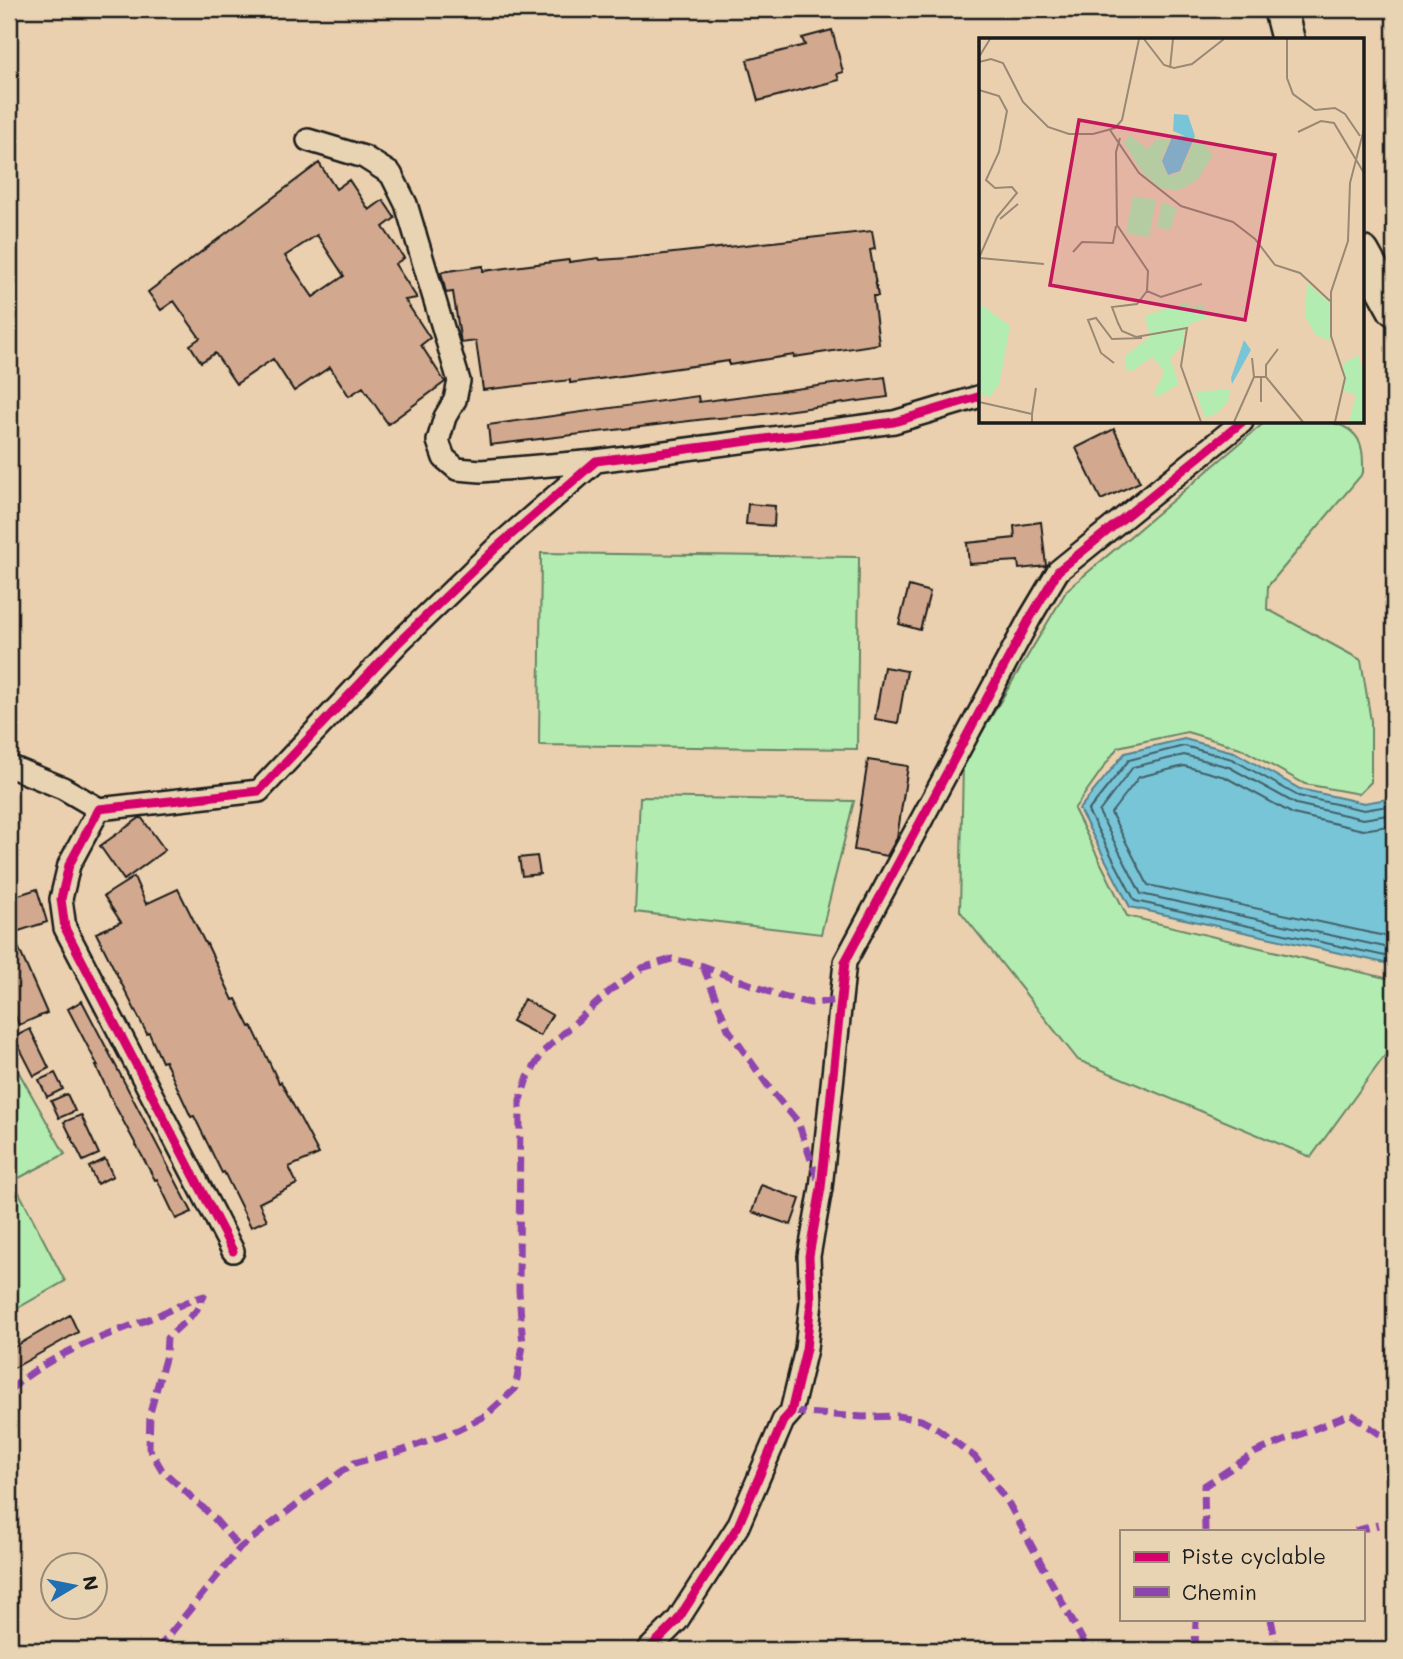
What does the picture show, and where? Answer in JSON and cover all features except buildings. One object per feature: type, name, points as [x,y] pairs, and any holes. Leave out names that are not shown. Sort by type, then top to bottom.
[{"type":"street","points":[[1280,9],[1287,38]]},
{"type":"street","points":[[309,140],[364,157],[391,174],[406,204],[459,381],[455,400],[445,417],[438,441],[444,458],[457,470],[481,471],[596,461],[894,422],[979,397]]},
{"type":"street","points":[[1365,268],[1394,309]]},
{"type":"street","points":[[648,1650],[677,1621],[738,1526],[783,1421],[790,1412],[806,1349],[811,1302],[810,1256],[821,1188],[845,962],[1030,618],[1058,571],[1240,424]]},
{"type":"street","points":[[9,766],[63,788],[99,809],[259,791],[399,642],[477,566],[596,461]]},
{"type":"street","points":[[99,809],[69,865],[61,899],[65,928],[233,1251]]},
{"type":"green space","points":[[1263,424],[1336,424],[1346,428],[1358,439],[1363,458],[1363,473],[1268,586],[1267,609],[1361,660],[1371,721],[1371,782],[1359,794],[1305,784],[1240,748],[1187,732],[1118,747],[1074,809],[1127,916],[1394,980],[1394,1043],[1311,1157],[1078,1060],[960,911],[963,764],[1067,590]]},
{"type":"green space","points":[[541,553],[859,557],[857,749],[539,745]]},
{"type":"green space","points":[[640,797],[854,801],[821,934],[635,912]]},
{"type":"green space","points":[[9,1055],[65,1154],[13,1181],[65,1281],[9,1313]]},
{"type":"water","points":[[1184,739],[1234,752],[1300,789],[1364,803],[1394,798],[1394,965],[1130,907],[1079,809],[1125,753]]},
{"type":"marked path","points":[[157,1650],[240,1548],[317,1489],[354,1463],[401,1451],[458,1430],[485,1416],[515,1389],[523,1346],[519,1291],[520,1100],[527,1079],[543,1052],[611,990],[642,968],[672,959],[703,966],[783,997],[811,1003],[841,1000]]},
{"type":"marked path","points":[[703,966],[728,1029],[771,1090],[798,1122],[818,1180]]},
{"type":"marked path","points":[[9,1391],[59,1356],[204,1296],[196,1311],[167,1338],[166,1355],[150,1413],[149,1448],[162,1470],[212,1516],[240,1548]]},
{"type":"marked path","points":[[791,1412],[863,1417],[898,1416],[921,1420],[938,1429],[975,1457],[1009,1504],[1088,1650]]},
{"type":"marked path","points":[[1205,1530],[1204,1486],[1256,1452],[1351,1414],[1394,1444]]},
{"type":"marked path","points":[[1359,1530],[1378,1525]]},
{"type":"marked path","points":[[1195,1650],[1196,1620]]},
{"type":"marked path","points":[[1271,1620],[1277,1650]]},
{"type":"cycle path","points":[[233,1251],[65,928],[61,899],[69,865],[99,809],[259,791],[399,642],[497,547],[596,461],[894,422],[979,397]]},
{"type":"cycle path","points":[[648,1650],[677,1621],[738,1526],[783,1421],[791,1412],[806,1349],[811,1302],[809,1256],[821,1188],[845,962],[1030,618],[1058,571],[1240,424]]}]
